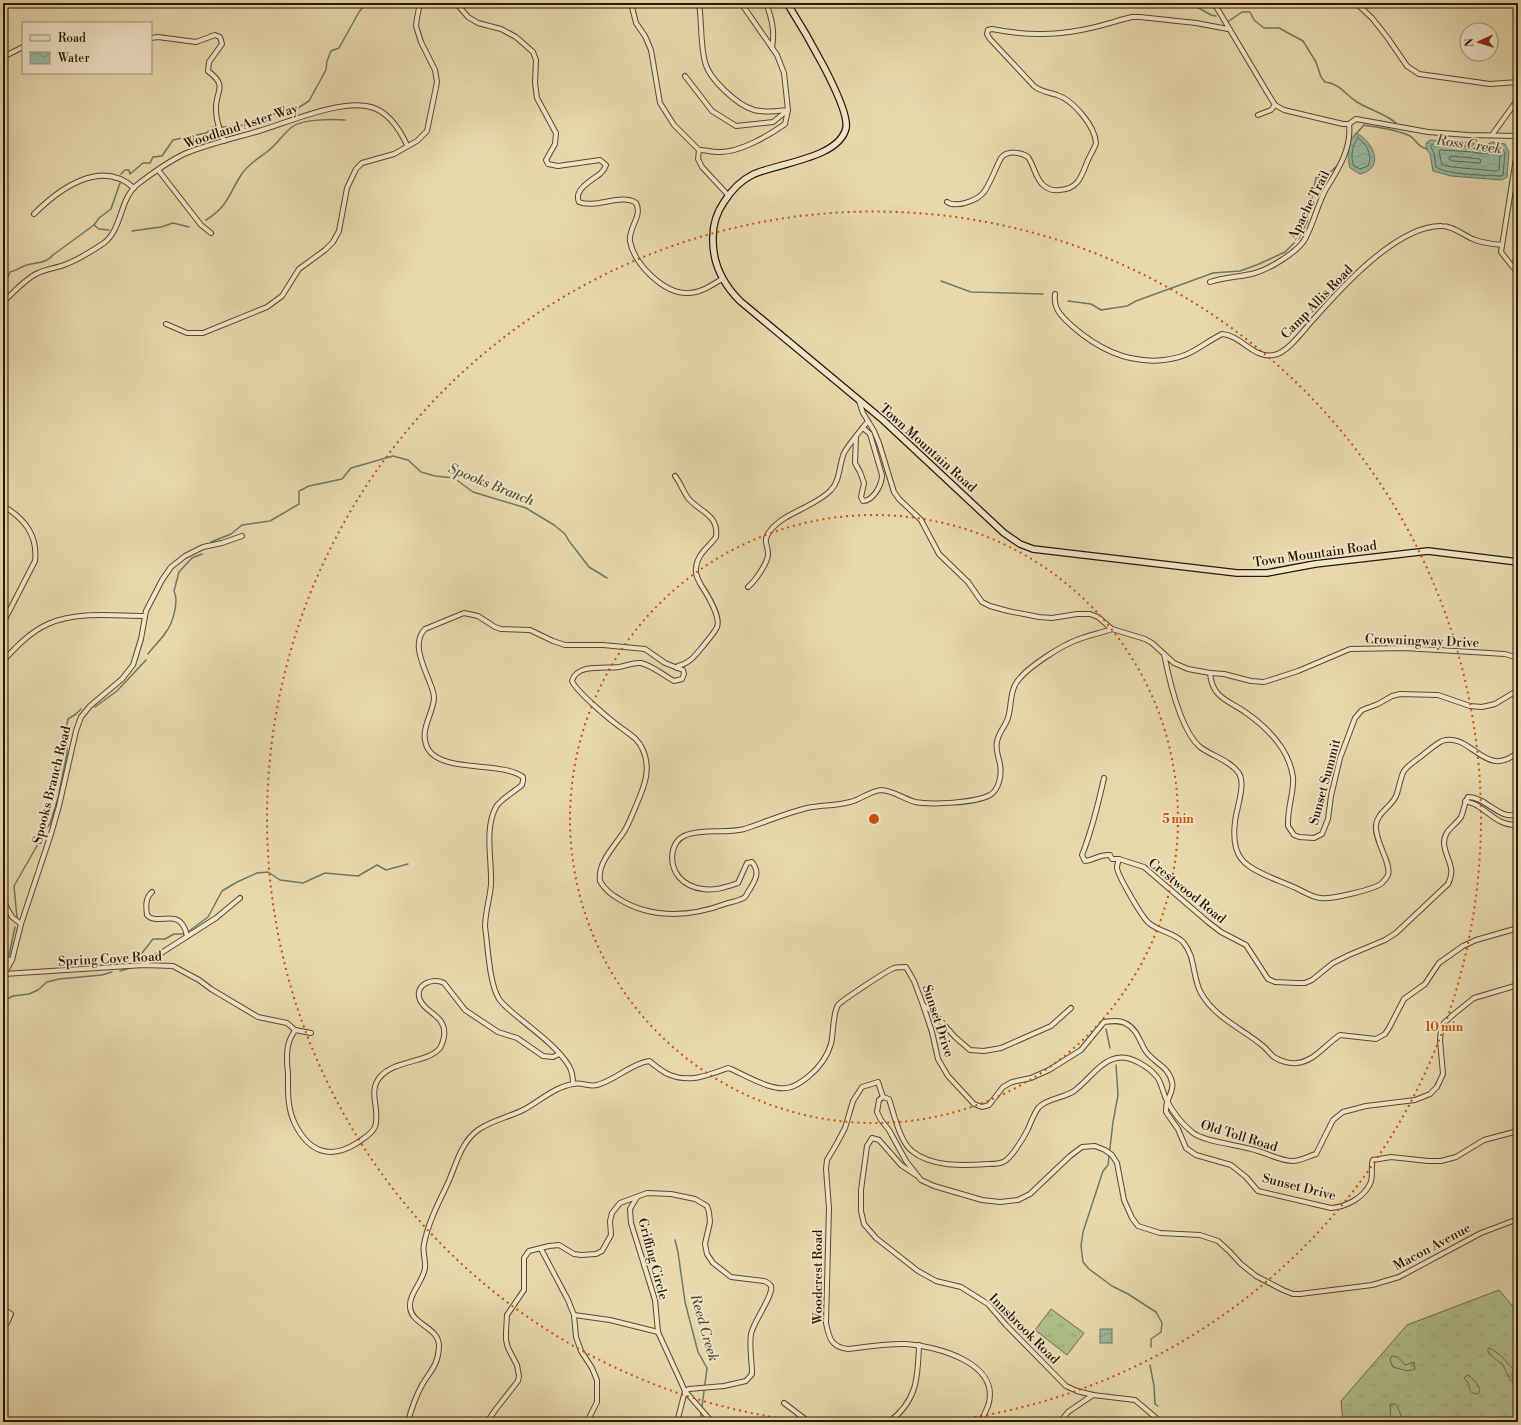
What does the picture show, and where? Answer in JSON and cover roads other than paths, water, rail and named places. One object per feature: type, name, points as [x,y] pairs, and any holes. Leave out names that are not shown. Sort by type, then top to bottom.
[{"type":"main road","name":"Town Mountain Road","points":[[788,3],[809,39],[839,99],[845,114],[845,131],[839,141],[825,151],[760,172],[743,180],[728,195],[718,214],[713,234],[714,253],[722,279],[740,301],[910,445],[1004,533],[1020,544],[1033,549],[1222,572],[1252,574],[1267,573],[1315,564],[1428,551],[1518,562]]},
{"type":"street","points":[[166,324],[187,333],[203,334],[267,307],[275,302],[282,296],[299,270],[333,242],[339,231],[342,220],[347,188],[356,169],[362,162],[394,154],[423,136],[427,131],[437,82],[435,70],[418,34],[416,18],[420,3]]},
{"type":"street","points":[[456,3],[468,17],[478,22],[501,28],[516,37],[533,52],[536,60],[535,83],[537,98],[556,133],[555,144],[546,160],[548,164],[558,166],[600,160],[606,165],[602,173],[591,179],[578,194],[577,198],[579,202],[588,204],[627,200],[636,203],[638,213],[631,229],[630,240],[633,251],[642,267],[657,281],[668,288],[688,293],[708,288],[722,279]]},
{"type":"street","points":[[631,3],[636,23],[646,36],[651,50],[660,103],[674,126],[699,150],[720,152],[746,146],[772,133],[785,124],[788,110],[784,73],[777,55],[741,3]]},
{"type":"street","points":[[699,3],[705,62],[711,76],[728,93],[742,104],[753,110],[770,112],[788,110]]},
{"type":"street","points":[[766,3],[773,25],[774,37],[772,48]]},
{"type":"street","points":[[1214,3],[1228,29],[1275,105],[1291,112],[1335,123],[1349,124],[1356,119],[1428,132],[1518,136]]},
{"type":"street","points":[[1356,3],[1372,18],[1407,66],[1420,74],[1490,84],[1518,82]]},
{"type":"street","points":[[947,202],[960,205],[981,195],[1001,158],[1004,154],[1008,153],[1022,154],[1028,157],[1036,176],[1047,188],[1058,190],[1070,188],[1084,174],[1096,143],[1093,131],[1078,110],[1058,95],[1041,90],[1034,86],[990,39],[987,34],[988,30],[992,29],[1024,34],[1058,34],[1083,30],[1132,17],[1196,23],[1228,29]]},
{"type":"street","points":[[152,38],[196,42],[215,35],[220,37],[222,44],[209,62],[208,71],[219,81],[220,88],[216,108],[217,122],[224,141]]},
{"type":"street","points":[[3,57],[22,48]]},
{"type":"street","points":[[685,76],[712,111],[736,126],[773,122],[788,110]]},
{"type":"street","points":[[1492,135],[1518,98]]},
{"type":"street","points":[[1258,115],[1271,110],[1275,105]]},
{"type":"street","name":"Woodland Aster Way","points":[[3,302],[34,276],[79,259],[104,243],[112,234],[126,199],[134,188],[183,155],[326,110],[362,106],[380,110],[386,115],[402,134],[407,145]]},
{"type":"street","name":"Apache Trail","points":[[1210,282],[1257,272],[1290,255],[1300,247],[1308,234],[1324,193],[1339,169],[1347,144],[1349,124]]},
{"type":"street","points":[[1518,146],[1501,252],[1518,272]]},
{"type":"street","points":[[699,150],[698,159],[702,167],[728,195]]},
{"type":"street","points":[[158,171],[201,225],[211,233]]},
{"type":"street","points":[[34,214],[44,204],[69,185],[89,178],[100,176],[120,178],[126,180],[134,188]]},
{"type":"street","name":"Camp Allis Road","points":[[1055,294],[1054,302],[1057,310],[1064,319],[1085,338],[1102,348],[1133,359],[1163,360],[1180,357],[1193,353],[1222,334],[1231,336],[1261,354],[1273,356],[1290,345],[1316,315],[1356,274],[1374,258],[1406,236],[1421,230],[1442,226],[1448,227],[1475,240],[1502,245]]},
{"type":"street","points":[[859,401],[863,413],[874,431],[879,443],[894,492],[899,499],[921,520],[939,554],[968,582],[982,602],[990,606],[1039,617],[1052,618],[1077,614],[1090,614],[1098,617],[1112,629],[1145,639],[1174,663],[1188,669],[1210,673]]},
{"type":"street","points":[[748,587],[766,561],[768,551],[766,541],[771,530],[778,523],[811,505],[830,491],[837,480],[844,454],[868,421]]},
{"type":"street","points":[[856,437],[855,463],[864,483],[861,497],[863,501],[867,501],[882,481],[882,475],[870,434],[863,428]]},
{"type":"street","points":[[675,476],[689,499],[712,518],[716,530],[716,537],[700,555],[697,562],[696,573],[718,620],[715,632],[692,660],[678,666],[677,668]]},
{"type":"street","points":[[3,506],[23,521],[29,528],[36,553],[35,561],[3,623]]},
{"type":"street","name":"Spooks Branch Road","points":[[4,975],[12,960],[21,924],[59,806],[77,724],[84,712],[122,679],[133,665],[145,616],[162,580],[176,562],[203,547],[222,543],[242,536]]},
{"type":"street","points":[[408,1422],[422,1384],[432,1371],[437,1358],[439,1346],[435,1335],[431,1330],[414,1317],[410,1308],[411,1302],[425,1267],[423,1250],[429,1225],[459,1155],[476,1131],[485,1125],[526,1108],[549,1093],[573,1084],[570,1068],[559,1054],[542,1037],[507,1008],[495,991],[493,982],[485,927],[485,918],[491,885],[490,838],[492,815],[497,805],[522,785],[524,780],[523,777],[513,772],[456,764],[436,757],[428,749],[425,732],[432,706],[433,693],[418,644],[419,638],[425,629],[464,613],[471,614],[478,616],[501,629],[530,630],[565,645],[603,645],[645,648],[665,663],[682,670],[684,674],[682,679],[677,681],[672,680],[649,666],[640,663],[620,667],[585,669],[573,675],[572,681],[573,685],[639,742],[644,751],[647,767],[645,785],[626,829],[601,868],[600,881],[608,892],[630,906],[640,910],[684,914],[712,909],[745,897],[757,878],[756,867],[752,862],[747,863],[738,883],[715,890],[701,889],[691,886],[678,876],[673,864],[672,855],[674,845],[678,839],[683,836],[694,832],[707,830],[743,829],[809,808],[851,802],[881,790],[915,802],[935,804],[966,801],[989,796],[993,793],[998,784],[1001,770],[996,748],[997,739],[1007,720],[1014,688],[1019,679],[1031,668],[1067,644],[1112,629]]},
{"type":"street","points":[[3,661],[30,635],[48,624],[79,617],[145,616]]},
{"type":"street","name":"Crowningway Drive","points":[[1210,673],[1224,674],[1251,681],[1264,682],[1298,671],[1350,649],[1404,648],[1505,654],[1515,657],[1518,661]]},
{"type":"street","points":[[1164,654],[1171,687],[1190,735],[1200,746],[1229,764],[1238,772],[1241,778],[1242,786],[1234,824],[1235,842],[1240,856],[1248,865],[1258,871],[1318,898],[1341,897],[1381,884],[1388,875],[1388,866],[1379,844],[1376,825],[1380,815],[1395,797],[1404,771],[1425,753],[1441,742],[1448,740],[1457,741],[1466,745],[1486,759],[1495,761],[1511,759],[1518,752]]},
{"type":"street","name":"Sunset Summit","points":[[1210,673],[1216,692],[1220,698],[1245,712],[1268,731],[1279,743],[1290,764],[1293,778],[1293,791],[1288,826],[1294,835],[1307,838],[1314,838],[1322,834],[1325,827],[1340,758],[1355,718],[1362,710],[1378,704],[1392,696],[1400,694],[1438,695],[1470,706],[1482,707],[1495,704],[1518,690]]},
{"type":"street","name":"Crestwood Road","points":[[1104,778],[1090,836],[1082,855],[1085,861],[1103,854],[1110,855],[1112,859],[1144,867],[1221,932],[1246,945],[1268,979],[1275,982],[1305,983],[1312,980],[1332,963],[1385,940],[1396,933],[1448,884],[1452,877],[1444,842],[1448,830],[1462,815],[1466,802]]},
{"type":"street","points":[[1518,814],[1506,816],[1474,797],[1468,797],[1466,802],[1477,805],[1501,823],[1510,826],[1518,825]]},
{"type":"street","points":[[1119,860],[1117,868],[1120,878],[1147,923],[1176,936],[1188,950],[1194,965],[1201,993],[1207,1001],[1219,1013],[1281,1061],[1298,1063],[1316,1055],[1340,1035],[1376,1039],[1385,1034],[1404,999],[1425,984],[1439,963],[1463,946],[1476,940],[1518,928]]},
{"type":"street","points":[[152,892],[147,901],[147,915],[151,919],[157,920],[165,918],[180,921],[183,924],[187,936]]},
{"type":"street","points":[[144,965],[216,918],[240,898]]},
{"type":"street","points":[[3,901],[12,917],[21,924]]},
{"type":"street","points":[[3,959],[12,960]]},
{"type":"street","name":"Spring Cove Road","points":[[4,975],[144,965],[173,966],[199,980],[211,989],[258,1017],[287,1023],[295,1030],[311,1033]]},
{"type":"street","name":"Sunset Drive","points":[[573,1084],[596,1085],[608,1081],[641,1062],[649,1061],[670,1075],[681,1078],[694,1079],[728,1068],[773,1087],[783,1089],[792,1087],[817,1070],[826,1057],[831,1042],[838,1004],[894,968],[906,966],[914,981],[923,1005],[932,1032],[938,1059],[948,1076],[974,1104],[982,1107],[989,1105],[1003,1087],[1012,1082],[1032,1078],[1081,1050],[1104,1022],[1114,1020],[1124,1023],[1132,1027],[1140,1039],[1145,1051],[1165,1067],[1173,1083],[1167,1100],[1166,1112],[1178,1129],[1186,1148],[1196,1155],[1231,1165],[1246,1177],[1258,1191],[1331,1208],[1343,1207],[1355,1200],[1370,1184],[1373,1172],[1373,1160],[1391,1157],[1428,1162],[1441,1161],[1456,1157],[1484,1140],[1518,1131]]},
{"type":"street","points":[[295,1030],[290,1038],[287,1051],[288,1094],[291,1114],[296,1126],[305,1139],[317,1149],[330,1152],[348,1148],[369,1135],[372,1131],[376,1120],[374,1091],[379,1078],[384,1072],[435,1053],[440,1048],[443,1042],[443,1026],[434,1014],[424,1006],[419,996],[423,985],[429,981],[439,980],[444,983],[465,1010],[501,1034],[520,1039],[543,1056],[550,1057],[559,1054]]},
{"type":"street","name":"Old Toll Road","points":[[883,1097],[889,1099],[902,1137],[911,1151],[937,1163],[971,1165],[1003,1162],[1010,1156],[1027,1131],[1039,1107],[1074,1091],[1102,1066],[1114,1058],[1122,1057],[1142,1064],[1157,1077],[1176,1116],[1193,1133],[1210,1140],[1250,1148],[1280,1159],[1293,1161],[1316,1154],[1333,1120],[1343,1112],[1366,1106],[1415,1100],[1430,1094],[1437,1087],[1443,1074],[1440,1040],[1441,1030],[1444,1023],[1474,998],[1518,984]]},
{"type":"street","points":[[923,1005],[932,1011],[955,1037],[970,1050],[984,1051],[1001,1048],[1050,1026],[1071,1008]]},
{"type":"street","name":"Woodcrest Road","points":[[883,1097],[878,1082],[862,1087],[854,1101],[839,1139],[827,1160],[826,1169],[829,1208],[826,1323],[829,1335],[834,1344],[839,1348],[848,1349],[890,1344],[935,1347],[952,1354],[975,1367],[983,1374],[990,1391],[988,1405],[980,1422]]},
{"type":"street","points":[[883,1097],[879,1100],[877,1112],[906,1161],[918,1177]]},
{"type":"street","name":"Innsbrook Road","points":[[918,1177],[901,1165],[879,1140],[872,1138],[867,1146],[861,1190],[861,1211],[864,1224],[876,1238],[918,1271],[936,1281],[961,1287],[988,1304],[1006,1325],[1066,1386],[1077,1391],[1093,1395],[1135,1400],[1161,1422]]},
{"type":"street","name":"Macon Avenue","points":[[918,1177],[934,1186],[982,1200],[1000,1202],[1018,1200],[1030,1194],[1070,1156],[1082,1147],[1094,1146],[1105,1150],[1112,1155],[1117,1162],[1124,1200],[1132,1218],[1138,1226],[1160,1233],[1200,1235],[1218,1241],[1251,1272],[1293,1294],[1339,1290],[1372,1285],[1399,1277],[1480,1232],[1518,1218]]},
{"type":"street","points":[[488,1422],[496,1409],[518,1381],[519,1376],[517,1365],[508,1348],[506,1340],[507,1315],[524,1290],[524,1258],[530,1251],[559,1245],[574,1254],[581,1255],[596,1254],[602,1251],[611,1235],[610,1221],[612,1213],[620,1203],[625,1200],[647,1193],[671,1194],[696,1199],[702,1202],[709,1212],[710,1222],[705,1244],[707,1254],[712,1263],[730,1277],[764,1281],[768,1283],[771,1288],[771,1293],[756,1320],[751,1333],[752,1374],[746,1381],[724,1386],[689,1389],[685,1391],[677,1422]]},
{"type":"street","name":"Griffing Circle","points":[[637,1197],[630,1210],[631,1223],[655,1300],[658,1332],[685,1391],[712,1422]]},
{"type":"street","points":[[541,1249],[568,1300],[574,1315],[578,1344],[597,1380],[596,1402],[587,1422]]},
{"type":"street","points":[[3,1309],[11,1314],[7,1324],[3,1324]]},
{"type":"street","points":[[574,1315],[610,1320],[658,1332]]},
{"type":"street","points":[[889,1422],[899,1413],[912,1394],[916,1384],[919,1345]]},
{"type":"street","points":[[1060,1422],[1068,1412],[1093,1395]]},
{"type":"street","points":[[784,1403],[809,1422]]},
{"type":"water","points":[[1356,133],[1372,148],[1375,160],[1373,166],[1368,171],[1360,174],[1350,168],[1348,159],[1349,145]]},
{"type":"water","name":"Ross Creek","points":[[1430,140],[1486,145],[1492,142],[1505,144],[1509,152],[1507,177],[1502,180],[1451,176],[1433,171],[1430,154],[1426,149],[1426,143]]},
{"type":"water","points":[[1100,1329],[1112,1329],[1112,1343],[1100,1343]]},
{"type":"waterway","points":[[121,174],[125,170],[129,170],[130,174],[143,163],[150,163],[153,157],[162,156],[173,140],[206,133],[214,127],[235,127],[258,121],[287,108],[293,111],[309,101],[326,70],[327,61],[331,51],[339,48],[359,12],[367,3]]},
{"type":"waterway","points":[[1190,3],[1211,15],[1216,16]]},
{"type":"waterway","points":[[1229,21],[1242,12],[1250,12],[1254,20],[1264,28],[1279,28],[1303,41],[1316,62],[1321,77],[1325,82],[1334,85],[1357,102],[1388,117],[1396,123]]},
{"type":"waterway","points":[[206,220],[223,205],[247,167],[271,148],[292,127],[297,124],[310,121],[345,120]]},
{"type":"waterway","points":[[1356,134],[1364,125],[1393,130],[1410,136],[1419,145],[1427,149]]},
{"type":"waterway","points":[[1068,301],[1091,304],[1101,310],[1127,306],[1136,301],[1213,273],[1240,271],[1285,252],[1299,238],[1307,222],[1316,178],[1328,174],[1338,165]]},
{"type":"waterway","points":[[3,281],[8,277],[10,272],[24,266],[47,260],[94,225],[99,218],[111,209],[120,183]]},
{"type":"waterway","points":[[132,231],[161,227],[173,223],[189,227]]},
{"type":"waterway","points":[[94,225],[99,229],[109,230]]},
{"type":"waterway","points":[[941,281],[971,292],[1043,294]]},
{"type":"waterway","name":"Spooks Branch","points":[[211,542],[231,534],[242,525],[270,521],[299,504],[299,491],[309,486],[342,479],[351,468],[393,456],[408,460],[421,472],[435,476],[454,478],[473,492],[526,508],[554,525],[565,534],[589,567],[607,578]]},
{"type":"waterway","name":"Spooks Branch","points":[[148,654],[164,635],[171,623],[176,606],[174,591],[179,572],[192,558],[202,554]]},
{"type":"waterway","name":"Spooks Branch","points":[[95,707],[117,691],[146,660]]},
{"type":"waterway","name":"Spooks Branch","points":[[44,831],[50,824],[58,798],[67,753],[66,729],[68,719],[81,709]]},
{"type":"waterway","name":"Spooks Branch","points":[[17,918],[14,886],[42,837]]},
{"type":"waterway","points":[[189,931],[208,917],[222,891],[257,873],[268,872],[280,880],[303,883],[325,873],[358,876],[377,865],[386,870],[408,864]]},
{"type":"waterway","name":"Spooks Branch","points":[[9,955],[15,927]]},
{"type":"waterway","points":[[135,962],[153,939],[165,939],[174,934],[184,934]]},
{"type":"waterway","name":"Spooks Branch","points":[[3,966],[7,963]]},
{"type":"waterway","points":[[120,971],[130,968]]},
{"type":"waterway","points":[[3,1001],[13,996],[29,994],[38,990],[47,982],[59,979],[102,975],[112,972]]},
{"type":"waterway","points":[[1106,1029],[1110,1048]]},
{"type":"waterway","points":[[1116,1065],[1118,1095],[1108,1165],[1103,1171],[1083,1232],[1081,1246],[1083,1262],[1089,1269],[1112,1286],[1128,1294],[1156,1312],[1162,1323],[1161,1332],[1151,1339],[1151,1347]]},
{"type":"waterway","name":"Reed Creek","points":[[675,1240],[685,1302],[698,1352],[707,1368],[700,1422]]},
{"type":"waterway","points":[[1150,1365],[1154,1386],[1155,1404],[1158,1406]]}]
